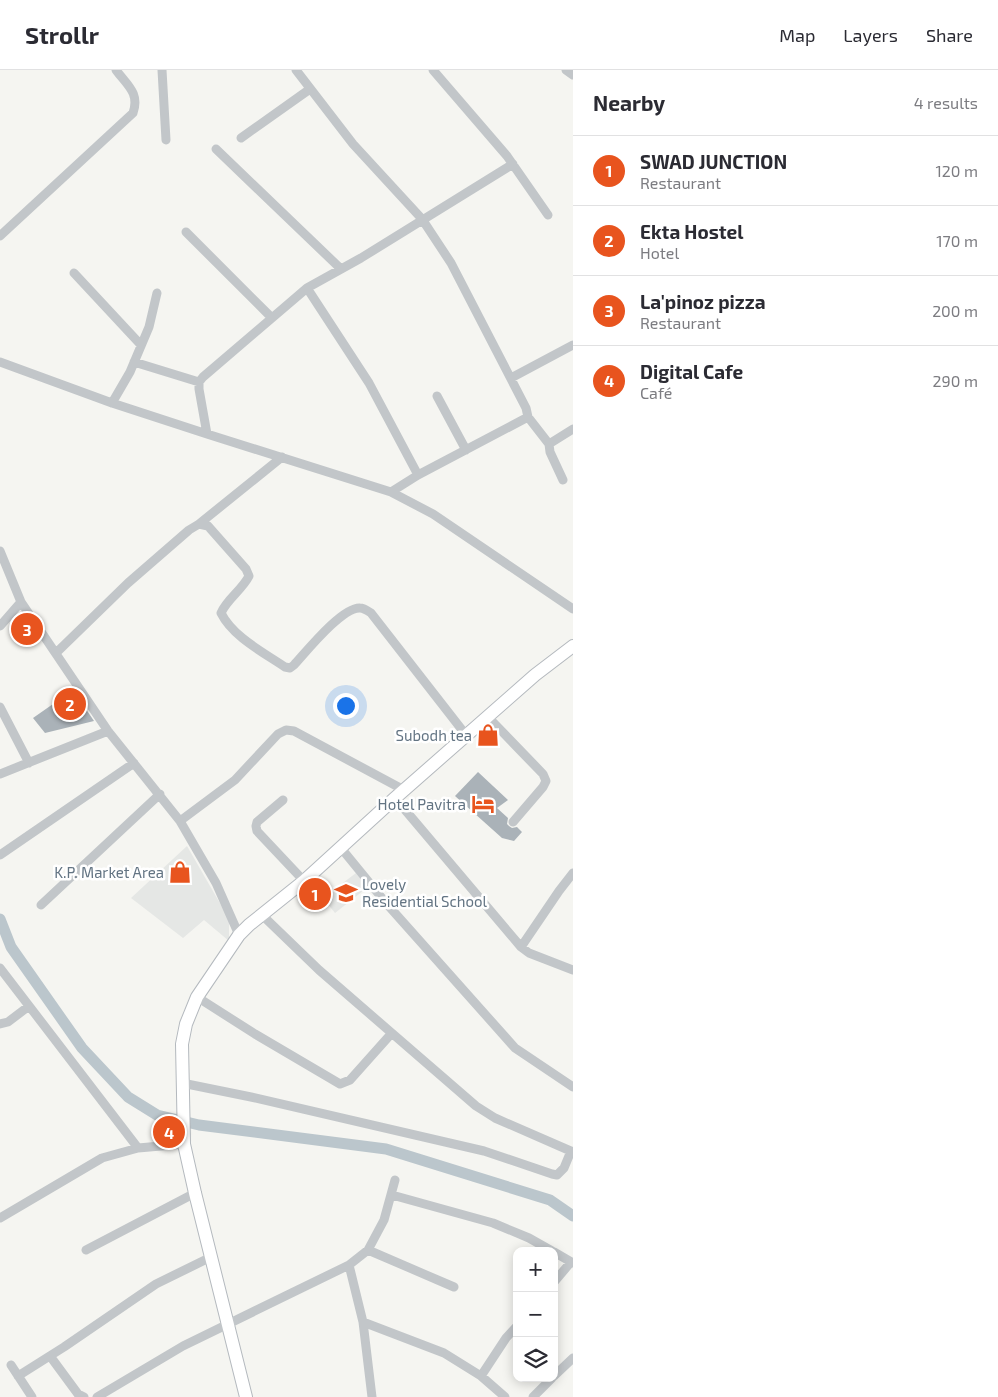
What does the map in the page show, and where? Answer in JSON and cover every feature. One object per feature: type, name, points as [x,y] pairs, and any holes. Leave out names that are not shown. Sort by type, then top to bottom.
[{"type":"street","points":[[0,236],[133,113],[136,104],[135,95],[116,70]]},
{"type":"street","points":[[162,70],[166,140]]},
{"type":"street","points":[[296,70],[353,144],[422,219],[451,263],[511,378],[526,408],[528,417],[549,444],[550,452],[563,480]]},
{"type":"street","points":[[432,70],[513,164],[548,215]]},
{"type":"street","points":[[566,70],[573,75]]},
{"type":"street","points":[[241,138],[310,89]]},
{"type":"street","points":[[216,149],[341,269]]},
{"type":"street","points":[[207,434],[199,382],[203,377],[307,288],[513,164]]},
{"type":"street","points":[[186,232],[272,318]]},
{"type":"street","points":[[74,273],[141,345]]},
{"type":"street","points":[[307,288],[369,383],[418,475]]},
{"type":"street","points":[[112,403],[130,372],[149,327],[156,293]]},
{"type":"street","points":[[511,378],[573,345]]},
{"type":"street","points":[[0,362],[112,403],[391,492],[433,514],[573,609]]},
{"type":"street","points":[[134,362],[199,382]]},
{"type":"street","points":[[437,396],[466,450]]},
{"type":"street","points":[[391,492],[418,475],[528,417]]},
{"type":"street","points":[[549,444],[573,428]]},
{"type":"street","points":[[56,653],[128,583],[188,530],[199,524],[282,457]]},
{"type":"street","points":[[199,524],[208,526],[246,569],[249,576],[224,606],[221,613],[236,632],[253,646],[290,668],[336,620],[355,608],[366,610],[371,613],[466,736]]},
{"type":"street","points":[[0,551],[21,602],[108,731],[180,821],[216,883],[240,935]]},
{"type":"street","points":[[0,626],[21,602]]},
{"type":"street","points":[[246,1397],[184,1144],[182,1044],[186,1024],[197,997],[240,935],[304,881],[535,675],[573,646]]},
{"type":"street","points":[[0,708],[29,763]]},
{"type":"street","points":[[488,716],[543,774],[546,781],[513,822]]},
{"type":"street","points":[[180,821],[235,780],[278,734],[286,730],[294,731],[400,794],[521,948],[529,954],[573,970]]},
{"type":"street","points":[[0,774],[108,731]]},
{"type":"street","points":[[0,855],[134,763]]},
{"type":"street","points":[[41,905],[160,794]]},
{"type":"street","points":[[283,800],[257,822],[256,826],[258,832],[304,881]]},
{"type":"street","points":[[341,848],[386,903],[515,1048],[573,1087]]},
{"type":"street","points":[[521,948],[573,873]]},
{"type":"street","points":[[182,1083],[484,1151],[557,1175],[561,1172],[572,1152],[485,1112],[319,970],[262,916]]},
{"type":"street","points":[[0,968],[138,1148]]},
{"type":"street","points":[[197,997],[340,1084],[350,1080],[392,1034]]},
{"type":"street","points":[[0,1024],[8,1022],[29,1006]]},
{"type":"street","points":[[0,1218],[102,1158],[138,1148],[184,1144]]},
{"type":"street","points":[[97,1397],[183,1346],[349,1265],[368,1250],[384,1220],[395,1180]]},
{"type":"street","points":[[86,1250],[195,1193]]},
{"type":"street","points":[[392,1195],[492,1223],[529,1238],[544,1247]]},
{"type":"street","points":[[368,1250],[454,1287]]},
{"type":"street","points":[[558,1255],[572,1262],[558,1278]]},
{"type":"street","points":[[18,1376],[156,1284],[211,1257]]},
{"type":"street","points":[[349,1265],[363,1322],[372,1397]]},
{"type":"street","points":[[363,1322],[444,1353],[481,1376],[505,1397]]},
{"type":"street","points":[[481,1376],[513,1330]]},
{"type":"street","points":[[50,1356],[78,1394],[84,1397]]},
{"type":"street","points":[[558,1372],[573,1358]]},
{"type":"street","points":[[11,1365],[32,1397]]},
{"type":"street","points":[[533,1397],[548,1382]]},
{"type":"shaded area","name":"K.P. Market Area","points":[[187,846],[229,919],[229,941],[204,920],[183,938],[131,898]]},
{"type":"shaded area","name":"Lovely Residential School","points":[[356,873],[368,887],[335,913],[323,898]]},
{"type":"building","points":[[73,690],[94,721],[45,733],[33,718]]},
{"type":"building","name":"Hotel Pavitra","points":[[478,772],[508,800],[497,808],[508,818],[507,824],[509,826],[512,828],[517,827],[522,832],[514,841],[502,838],[455,796]]},
{"type":"waterway","points":[[0,919],[11,947],[82,1048],[128,1097],[157,1115],[199,1125],[386,1149],[550,1200],[573,1216]]},
{"type":"place","name":"La'pinoz pizza","points":[[27,629]]},
{"type":"place","name":"Ekta Hostel","points":[[70,704]]},
{"type":"place","name":"Subodh tea","points":[[488,735]]},
{"type":"place","name":"Hotel Pavitra","points":[[483,804]]},
{"type":"place","name":"K.P. Market Area","points":[[180,872]]},
{"type":"place","name":"Lovely Residential School","points":[[346,893]]},
{"type":"place","name":"SWAD JUNCTION","points":[[315,894]]},
{"type":"place","name":"Digital Cafe","points":[[169,1132]]}]
